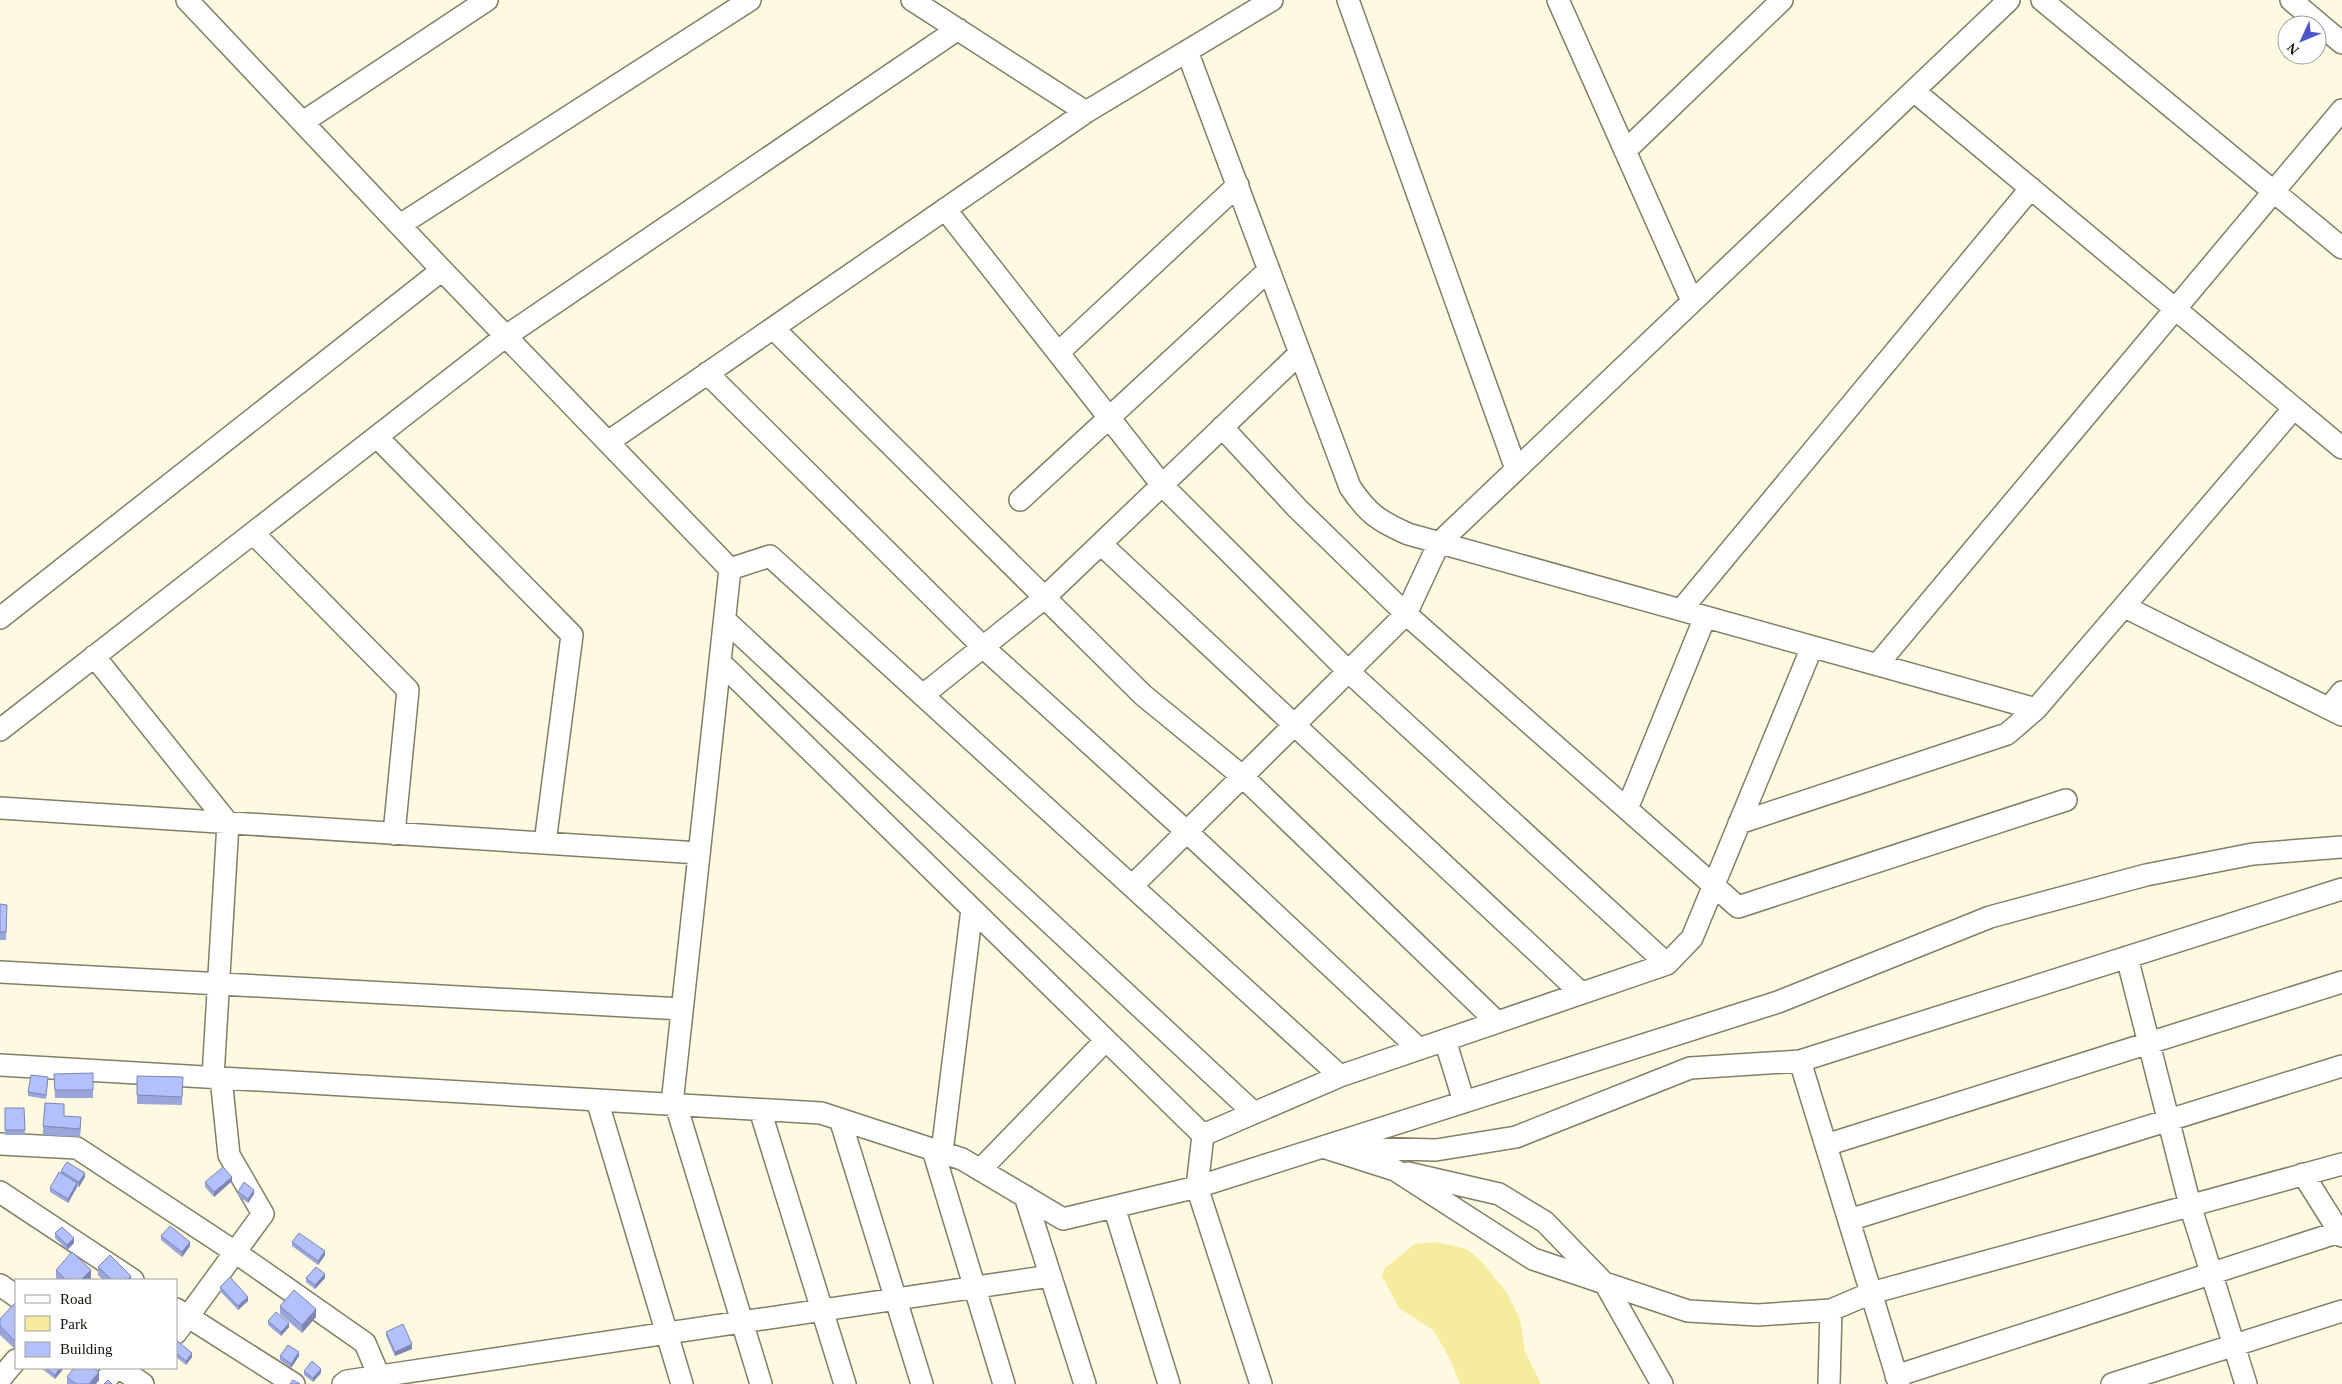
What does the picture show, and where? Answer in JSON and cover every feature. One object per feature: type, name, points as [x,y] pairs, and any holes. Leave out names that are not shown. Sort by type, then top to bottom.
[{"type":"street","points":[[187,0],[442,270],[730,569],[682,1009],[674,1104],[761,1384]]},
{"type":"street","points":[[303,122],[487,0]]},
{"type":"street","points":[[400,225],[750,0]]},
{"type":"street","points":[[912,0],[1086,112]]},
{"type":"street","points":[[608,442],[1086,112],[1272,0]]},
{"type":"street","points":[[1348,0],[1516,470]]},
{"type":"street","points":[[1558,0],[1692,302]]},
{"type":"street","points":[[1625,151],[1782,0]]},
{"type":"street","points":[[1132,886],[1406,614],[1439,543],[2009,0]]},
{"type":"street","points":[[2042,0],[2342,248]]},
{"type":"street","points":[[2298,2],[2342,43]]},
{"type":"street","points":[[0,730],[506,336],[958,29]]},
{"type":"street","points":[[1187,51],[1350,487],[1363,507],[1383,523],[1408,534],[1439,543],[2036,709]]},
{"type":"street","points":[[1914,91],[2342,448]]},
{"type":"street","points":[[1877,665],[2342,110]]},
{"type":"street","points":[[1058,353],[1238,185]]},
{"type":"street","points":[[1681,610],[2031,188]]},
{"type":"street","points":[[944,209],[1162,485],[1348,671],[1667,964]]},
{"type":"street","points":[[0,618],[442,270]]},
{"type":"street","points":[[1020,500],[1110,419],[1269,270]]},
{"type":"street","points":[[773,328],[1043,599],[1143,695],[1242,776],[1497,1022]]},
{"type":"street","points":[[923,695],[1043,599],[1300,352]]},
{"type":"street","points":[[707,373],[983,647],[1186,832],[1419,1049]]},
{"type":"street","points":[[1739,823],[2007,734],[2036,709],[2294,408]]},
{"type":"street","points":[[1222,427],[1297,508],[1406,614],[1738,907],[2066,800]]},
{"type":"street","points":[[376,437],[572,635],[545,843]]},
{"type":"street","points":[[253,533],[408,690],[394,834]]},
{"type":"street","points":[[1101,544],[1581,993]]},
{"type":"street","points":[[730,569],[770,556],[1340,1076]]},
{"type":"street","points":[[2124,607],[2338,705]]},
{"type":"street","points":[[1627,809],[1704,617]]},
{"type":"street","points":[[725,620],[1254,1113]]},
{"type":"street","points":[[1203,1135],[1340,1076],[1667,964],[1692,938],[1812,646]]},
{"type":"street","points":[[94,656],[228,823],[219,984],[217,1078],[229,1155],[263,1214],[181,1320],[294,1384]]},
{"type":"street","points":[[720,662],[1203,1135]]},
{"type":"street","points":[[0,808],[699,853]]},
{"type":"street","points":[[0,1065],[821,1113],[962,1159],[1062,1219],[1196,1187],[1778,1002],[1990,916],[2146,875],[2253,854],[2342,847]]},
{"type":"street","points":[[1323,1147],[1436,1150],[1516,1137],[1690,1068],[1800,1062],[2342,889]]},
{"type":"street","points":[[972,909],[938,1151],[975,1288],[1004,1384]]},
{"type":"street","points":[[2128,957],[2190,1206],[2246,1384]]},
{"type":"street","points":[[0,972],[682,1009]]},
{"type":"street","points":[[1826,1144],[2342,982]]},
{"type":"street","points":[[980,1170],[1106,1040]]},
{"type":"street","points":[[1444,1040],[1464,1102]]},
{"type":"street","points":[[1800,1062],[1897,1380],[2211,1272],[2341,1234],[2303,1174]]},
{"type":"street","points":[[1849,1220],[2342,1066]]},
{"type":"street","points":[[597,1100],[682,1384]]},
{"type":"street","points":[[760,1110],[845,1384]]},
{"type":"street","points":[[840,1119],[922,1384]]},
{"type":"street","points":[[1203,1135],[1196,1187],[1261,1384]]},
{"type":"street","points":[[0,1144],[77,1148],[235,1252],[366,1343],[379,1376]]},
{"type":"street","points":[[1323,1147],[1395,1170],[1498,1194],[1545,1222],[1606,1284],[1662,1384]]},
{"type":"street","points":[[1395,1170],[1534,1259],[1688,1311],[1758,1315],[1832,1310],[1871,1293],[2342,1164]]},
{"type":"street","points":[[0,1192],[131,1279]]},
{"type":"street","points":[[1025,1196],[1085,1384]]},
{"type":"street","points":[[1114,1207],[1169,1384]]},
{"type":"street","points":[[343,1384],[347,1381],[379,1376],[1050,1276]]},
{"type":"street","points":[[0,1284],[15,1295]]},
{"type":"street","points":[[1829,1384],[1832,1310]]},
{"type":"street","points":[[2112,1384],[2342,1311]]},
{"type":"street","points":[[0,1379],[15,1361]]},
{"type":"street","points":[[102,1384],[117,1369]]},
{"type":"street","points":[[121,1369],[143,1377]]},
{"type":"green space","points":[[1435,1242],[1467,1249],[1483,1263],[1506,1292],[1520,1319],[1525,1352],[1541,1384],[1460,1384],[1449,1357],[1433,1330],[1399,1308],[1382,1276],[1384,1269],[1415,1244]]},
{"type":"building","points":[[0,904],[7,905],[6,932],[0,932]]},
{"type":"building","points":[[93,1073],[93,1090],[55,1090],[54,1074]]},
{"type":"building","points":[[31,1075],[48,1077],[46,1095],[28,1092]]},
{"type":"building","points":[[137,1076],[183,1077],[182,1097],[137,1095]]},
{"type":"building","points":[[45,1103],[64,1104],[64,1116],[81,1117],[80,1129],[43,1126]]},
{"type":"building","points":[[5,1108],[24,1108],[25,1130],[5,1130]]},
{"type":"building","points":[[67,1162],[85,1173],[79,1182],[61,1171]]},
{"type":"building","points":[[223,1167],[232,1177],[214,1192],[205,1182]]},
{"type":"building","points":[[59,1172],[77,1183],[68,1199],[50,1188]]},
{"type":"building","points":[[244,1182],[254,1190],[248,1199],[238,1192]]},
{"type":"building","points":[[170,1226],[190,1242],[182,1252],[161,1236]]},
{"type":"building","points":[[62,1227],[74,1238],[67,1245],[55,1233]]},
{"type":"building","points":[[299,1233],[325,1251],[318,1261],[292,1242]]},
{"type":"building","points":[[72,1252],[91,1270],[82,1279],[65,1279],[56,1270]]},
{"type":"building","points":[[110,1255],[131,1276],[128,1279],[111,1279],[98,1267]]},
{"type":"building","points":[[316,1267],[325,1274],[315,1285],[306,1278]]},
{"type":"building","points":[[230,1277],[248,1297],[238,1306],[220,1287]]},
{"type":"building","points":[[294,1290],[316,1309],[302,1325],[280,1306]]},
{"type":"building","points":[[15,1303],[15,1341],[0,1326],[0,1319]]},
{"type":"building","points":[[276,1312],[289,1323],[281,1332],[268,1321]]},
{"type":"building","points":[[403,1324],[412,1344],[395,1352],[386,1332]]},
{"type":"building","points":[[178,1342],[192,1353],[186,1361],[178,1355]]},
{"type":"building","points":[[288,1345],[299,1352],[291,1364],[280,1356]]},
{"type":"building","points":[[312,1361],[321,1369],[313,1378],[304,1371]]},
{"type":"building","points":[[47,1369],[59,1369],[55,1375]]},
{"type":"building","points":[[73,1369],[94,1369],[99,1372],[89,1384],[76,1384],[67,1377]]},
{"type":"building","points":[[108,1380],[112,1384],[104,1384]]},
{"type":"building","points":[[293,1380],[300,1384],[290,1384]]}]
